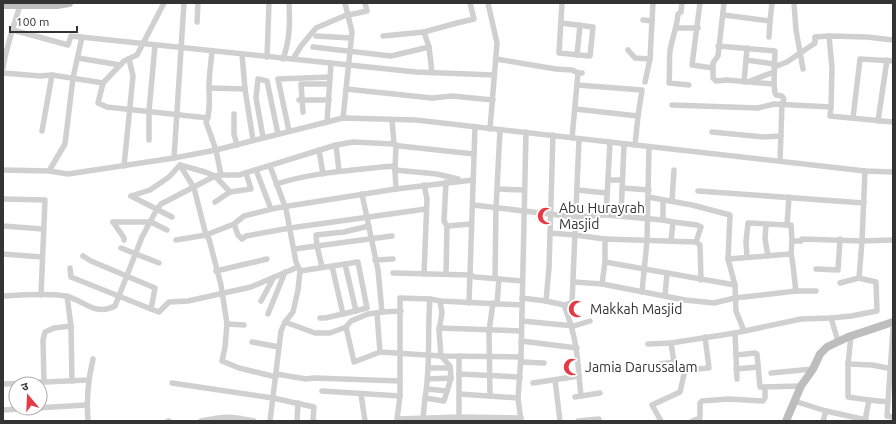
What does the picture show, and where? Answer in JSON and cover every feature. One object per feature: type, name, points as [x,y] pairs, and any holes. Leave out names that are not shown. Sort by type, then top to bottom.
[{"type":"street","points":[[3,5],[57,5],[69,3]]},
{"type":"street","points":[[164,3],[137,55],[124,61],[103,83],[98,103],[107,107],[208,118]]},
{"type":"street","points":[[174,158],[184,3]]},
{"type":"street","points":[[197,22],[198,3]]},
{"type":"street","points":[[267,57],[269,3]]},
{"type":"street","points":[[283,59],[288,48],[289,3]]},
{"type":"street","points":[[343,118],[352,32],[345,3]]},
{"type":"street","points":[[293,59],[301,46],[316,28],[348,15],[367,11],[365,3]]},
{"type":"street","points":[[383,36],[424,32],[474,19],[470,3]]},
{"type":"street","points":[[488,3],[497,44],[490,129]]},
{"type":"street","points":[[561,23],[593,26],[590,56],[559,53],[562,3]]},
{"type":"street","points":[[645,82],[650,59],[653,3]]},
{"type":"street","points":[[682,3],[681,12],[678,14],[677,28],[672,40],[669,83],[689,86]]},
{"type":"street","points":[[700,3],[698,28],[692,65],[713,68]]},
{"type":"street","points":[[724,3],[724,15],[718,46],[718,56],[713,63],[713,78],[716,81],[727,80],[774,84]]},
{"type":"street","points":[[769,37],[772,3]]},
{"type":"street","points":[[794,3],[795,22],[803,69]]},
{"type":"street","points":[[3,68],[4,52],[23,4]]},
{"type":"street","points":[[724,15],[770,21]]},
{"type":"street","points":[[643,20],[652,21]]},
{"type":"street","points":[[577,55],[580,24]]},
{"type":"street","points":[[677,28],[698,28]]},
{"type":"street","points":[[13,30],[68,45],[71,36],[283,59],[432,73],[494,75]]},
{"type":"street","points":[[424,32],[429,47],[432,73]]},
{"type":"street","points":[[316,36],[351,38]]},
{"type":"street","points":[[829,36],[832,68],[830,116],[893,122]]},
{"type":"street","points":[[49,171],[65,144],[73,78],[82,37]]},
{"type":"street","points":[[746,82],[787,62],[815,42],[815,37],[867,37],[893,40]]},
{"type":"street","points":[[149,140],[149,111],[155,45]]},
{"type":"street","points":[[718,46],[775,51],[775,93],[776,95],[782,96],[784,99],[782,104],[780,161]]},
{"type":"street","points":[[313,47],[391,56],[429,47]]},
{"type":"street","points":[[746,82],[747,48]]},
{"type":"street","points":[[628,50],[635,58],[650,59]]},
{"type":"street","points":[[212,51],[209,88],[210,104],[206,122],[216,150],[221,175]]},
{"type":"street","points":[[242,54],[245,90],[253,140]]},
{"type":"street","points":[[78,58],[120,65]]},
{"type":"street","points":[[124,166],[133,76],[129,59]]},
{"type":"street","points":[[496,59],[556,70],[572,70],[580,73],[577,84],[572,138]]},
{"type":"street","points":[[853,118],[860,59],[890,61],[878,121]]},
{"type":"street","points":[[746,60],[774,68]]},
{"type":"street","points":[[327,122],[331,63]]},
{"type":"street","points":[[3,73],[40,76],[52,75],[103,83]]},
{"type":"street","points":[[42,131],[52,75]]},
{"type":"street","points":[[290,131],[278,79],[330,77]]},
{"type":"street","points":[[263,138],[256,98],[258,79],[267,81],[278,134]]},
{"type":"street","points":[[303,112],[300,100],[301,84],[329,84]]},
{"type":"street","points":[[577,84],[642,90],[635,146]]},
{"type":"street","points":[[209,88],[245,90]]},
{"type":"street","points":[[346,89],[432,98],[452,96],[493,100]]},
{"type":"street","points":[[300,100],[329,100]]},
{"type":"street","points":[[672,104],[758,108],[774,104],[782,104],[831,108]]},
{"type":"street","points":[[574,109],[638,116]]},
{"type":"street","points":[[234,114],[234,134],[237,144]]},
{"type":"street","points":[[3,170],[49,171],[68,174],[124,166],[216,150],[343,118],[416,120],[553,135],[635,146],[865,171],[893,172]]},
{"type":"street","points":[[392,120],[394,144],[396,146],[396,189]]},
{"type":"street","points":[[469,303],[475,127]]},
{"type":"street","points":[[490,396],[489,331],[495,303],[497,279],[496,208],[500,130]]},
{"type":"street","points":[[522,305],[400,298],[400,396],[397,419],[521,419],[518,398],[521,359],[526,132]]},
{"type":"street","points":[[712,132],[764,137],[781,136]]},
{"type":"street","points":[[546,301],[549,268],[553,135]]},
{"type":"street","points":[[522,298],[564,305],[572,303],[579,139]]},
{"type":"street","points":[[3,296],[67,296],[92,308],[108,309],[114,306],[135,253],[157,209],[161,204],[215,176],[239,175],[336,145],[353,142],[394,144],[400,146],[474,154]]},
{"type":"street","points":[[606,215],[610,142]]},
{"type":"street","points":[[621,216],[624,144]]},
{"type":"street","points":[[336,145],[338,171]]},
{"type":"street","points":[[642,292],[647,241],[649,147]]},
{"type":"street","points":[[319,150],[323,174]]},
{"type":"street","points":[[180,165],[215,176],[230,192]]},
{"type":"street","points":[[180,165],[194,188],[206,235],[209,239],[222,294],[227,324],[222,361],[276,375],[306,379],[400,381]]},
{"type":"street","points":[[172,217],[131,196],[150,190],[169,177],[180,165]]},
{"type":"street","points":[[270,166],[285,206],[299,269],[298,290],[293,312],[285,322],[281,331],[270,421]]},
{"type":"street","points":[[276,184],[292,179],[338,171],[393,166],[395,170],[437,174],[460,180]]},
{"type":"street","points":[[256,170],[271,209]]},
{"type":"street","points":[[672,201],[674,170]]},
{"type":"street","points":[[859,278],[865,171]]},
{"type":"street","points":[[215,202],[230,192],[251,189],[246,173]]},
{"type":"street","points":[[176,240],[206,235],[234,224],[244,216],[285,206],[460,180],[473,180]]},
{"type":"street","points":[[608,180],[622,180]]},
{"type":"street","points":[[446,182],[444,222],[447,226],[446,274]]},
{"type":"street","points":[[424,185],[427,199],[424,274]]},
{"type":"street","points":[[622,188],[649,190]]},
{"type":"street","points":[[498,189],[524,190]]},
{"type":"street","points":[[577,190],[607,193]]},
{"type":"street","points":[[698,191],[864,203]]},
{"type":"street","points":[[362,194],[375,260],[380,352]]},
{"type":"street","points":[[648,197],[692,205],[730,215],[728,259],[734,285],[736,311],[744,331]]},
{"type":"street","points":[[787,225],[789,198]]},
{"type":"street","points":[[3,199],[44,199],[44,250],[42,256],[41,295]]},
{"type":"street","points":[[663,200],[663,220]]},
{"type":"street","points":[[473,205],[551,215],[575,217],[606,215],[621,216],[697,225],[701,227],[696,242]]},
{"type":"street","points":[[234,224],[238,235],[242,239],[246,236],[290,228],[426,209]]},
{"type":"street","points":[[124,240],[113,222],[151,222],[167,230]]},
{"type":"street","points":[[671,241],[673,222]]},
{"type":"street","points":[[747,257],[746,242],[748,223],[792,225],[791,254],[795,269],[794,280],[796,291]]},
{"type":"street","points":[[447,226],[471,224]]},
{"type":"street","points":[[766,224],[765,239],[768,256]]},
{"type":"street","points":[[3,226],[43,229]]},
{"type":"street","points":[[322,267],[316,246],[316,235],[344,232],[369,226]]},
{"type":"street","points":[[550,233],[604,239],[696,242],[700,245],[701,280]]},
{"type":"street","points":[[294,249],[392,236]]},
{"type":"street","points":[[792,241],[801,241],[802,238],[862,241],[893,240]]},
{"type":"street","points":[[602,284],[605,262],[604,239]]},
{"type":"street","points":[[816,269],[838,270],[840,239]]},
{"type":"street","points":[[121,248],[159,262]]},
{"type":"street","points":[[3,254],[42,256]]},
{"type":"street","points":[[728,259],[791,254]]},
{"type":"street","points":[[83,256],[91,261],[155,288],[151,310]]},
{"type":"street","points":[[216,271],[267,259]]},
{"type":"street","points":[[375,260],[393,259]]},
{"type":"street","points":[[70,268],[70,277],[159,312],[169,302],[188,301],[251,287],[285,272],[358,262],[367,308],[320,318]]},
{"type":"street","points":[[605,262],[734,285]]},
{"type":"street","points":[[345,264],[356,311]]},
{"type":"street","points":[[332,266],[343,314]]},
{"type":"street","points":[[268,314],[285,272]]},
{"type":"street","points":[[665,296],[667,273]]},
{"type":"street","points":[[393,274],[470,275],[475,278],[522,281]]},
{"type":"street","points":[[261,301],[275,277]]},
{"type":"street","points":[[648,344],[671,343],[744,331],[801,319],[851,316],[877,311],[876,282],[859,278],[840,283]]},
{"type":"street","points":[[574,282],[602,284],[665,296],[714,303],[735,298],[796,291],[816,291]]},
{"type":"street","points":[[67,296],[71,326],[72,381]]},
{"type":"street","points":[[423,418],[428,379],[428,324],[430,299]]},
{"type":"street","points":[[440,301],[442,313],[439,328],[440,356]]},
{"type":"street","points":[[564,305],[572,326],[577,348],[579,376],[578,396],[600,393]]},
{"type":"street","points":[[285,322],[316,332],[330,334],[346,327],[351,321],[368,314],[401,311]]},
{"type":"street","points":[[830,318],[838,341]]},
{"type":"street","points":[[522,321],[572,326],[590,321]]},
{"type":"street","points":[[786,421],[801,386],[813,369],[820,354],[827,347],[851,336],[893,322]]},
{"type":"street","points":[[227,324],[244,325]]},
{"type":"street","points":[[44,376],[43,340],[45,332],[54,328],[71,326]]},
{"type":"street","points":[[346,327],[354,362],[380,352],[440,356],[490,356],[544,363]]},
{"type":"street","points":[[439,328],[521,331]]},
{"type":"street","points":[[893,329],[892,369],[887,416],[893,417]]},
{"type":"street","points":[[735,332],[737,379]]},
{"type":"street","points":[[851,336],[848,364],[848,397],[888,402]]},
{"type":"street","points":[[661,421],[652,405],[680,392],[685,370],[709,368],[705,337]]},
{"type":"street","points":[[521,341],[577,348]]},
{"type":"street","points":[[252,342],[279,347]]},
{"type":"street","points":[[660,364],[674,362],[671,343]]},
{"type":"street","points":[[736,355],[757,354],[760,387],[801,386]]},
{"type":"street","points":[[426,398],[444,401],[448,391],[451,378],[450,368],[446,360],[440,356]]},
{"type":"street","points":[[459,356],[459,419]]},
{"type":"street","points":[[88,421],[86,405],[88,380],[93,359]]},
{"type":"street","points":[[848,364],[872,365],[892,369]]},
{"type":"street","points":[[736,369],[758,367]]},
{"type":"street","points":[[428,368],[450,368]]},
{"type":"street","points":[[771,373],[813,369]]},
{"type":"street","points":[[459,374],[520,377]]},
{"type":"street","points":[[533,383],[579,376]]},
{"type":"street","points":[[428,379],[451,378]]},
{"type":"street","points":[[48,382],[88,380]]},
{"type":"street","points":[[555,380],[560,421]]},
{"type":"street","points":[[172,383],[273,398],[314,407],[314,421]]},
{"type":"street","points":[[692,421],[700,418],[700,403],[702,401],[728,399],[763,401],[765,398],[765,388]]},
{"type":"street","points":[[427,389],[448,391]]},
{"type":"street","points":[[322,391],[400,396]]},
{"type":"street","points":[[361,394],[365,421]]},
{"type":"street","points":[[460,394],[518,398]]},
{"type":"street","points":[[794,401],[866,421],[869,400]]},
{"type":"street","points":[[297,421],[298,403]]},
{"type":"street","points":[[3,410],[86,405]]},
{"type":"street","points":[[823,421],[826,411]]},
{"type":"street","points":[[201,421],[222,416],[254,421]]},
{"type":"street","points":[[578,421],[599,419]]},
{"type":"place","name":"Abu Hurayrah Masjid","points":[[546,216]]},
{"type":"place","name":"Makkah Masjid","points":[[577,309]]},
{"type":"place","name":"Jamia Darussalam","points":[[572,367]]}]
